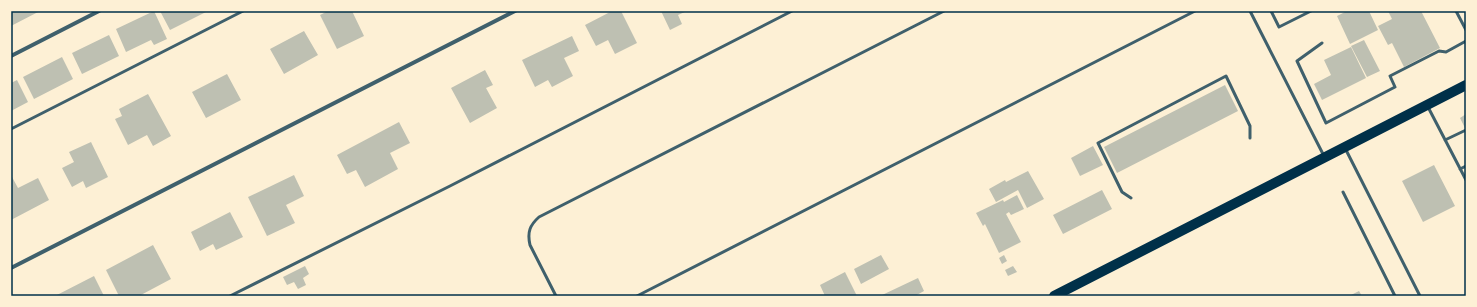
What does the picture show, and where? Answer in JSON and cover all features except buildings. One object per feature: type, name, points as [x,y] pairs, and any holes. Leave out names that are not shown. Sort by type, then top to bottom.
[{"type":"main road","points":[[1054,296],[1466,85]]},
{"type":"street","points":[[11,56],[99,11]]},
{"type":"street","points":[[11,268],[515,11]]},
{"type":"lane","points":[[11,129],[243,11]]},
{"type":"lane","points":[[230,296],[792,11]]},
{"type":"lane","points":[[556,296],[530,245],[528,236],[533,222],[539,216],[944,11]]},
{"type":"lane","points":[[637,296],[1195,11]]},
{"type":"lane","points":[[1250,11],[1325,157]]},
{"type":"lane","points":[[1270,11],[1279,27],[1309,12]]},
{"type":"lane","points":[[1456,11],[1466,30]]},
{"type":"lane","points":[[1322,43],[1297,61],[1326,123],[1396,87],[1390,76],[1439,51],[1446,52],[1466,41]]},
{"type":"lane","points":[[1131,198],[1122,192],[1098,143],[1226,76],[1250,126],[1250,138]]},
{"type":"lane","points":[[1427,105],[1466,180]]},
{"type":"lane","points":[[1445,140],[1466,130]]},
{"type":"lane","points":[[1345,147],[1420,296]]},
{"type":"lane","points":[[1460,169],[1466,166]]},
{"type":"lane","points":[[1343,192],[1395,296]]}]
